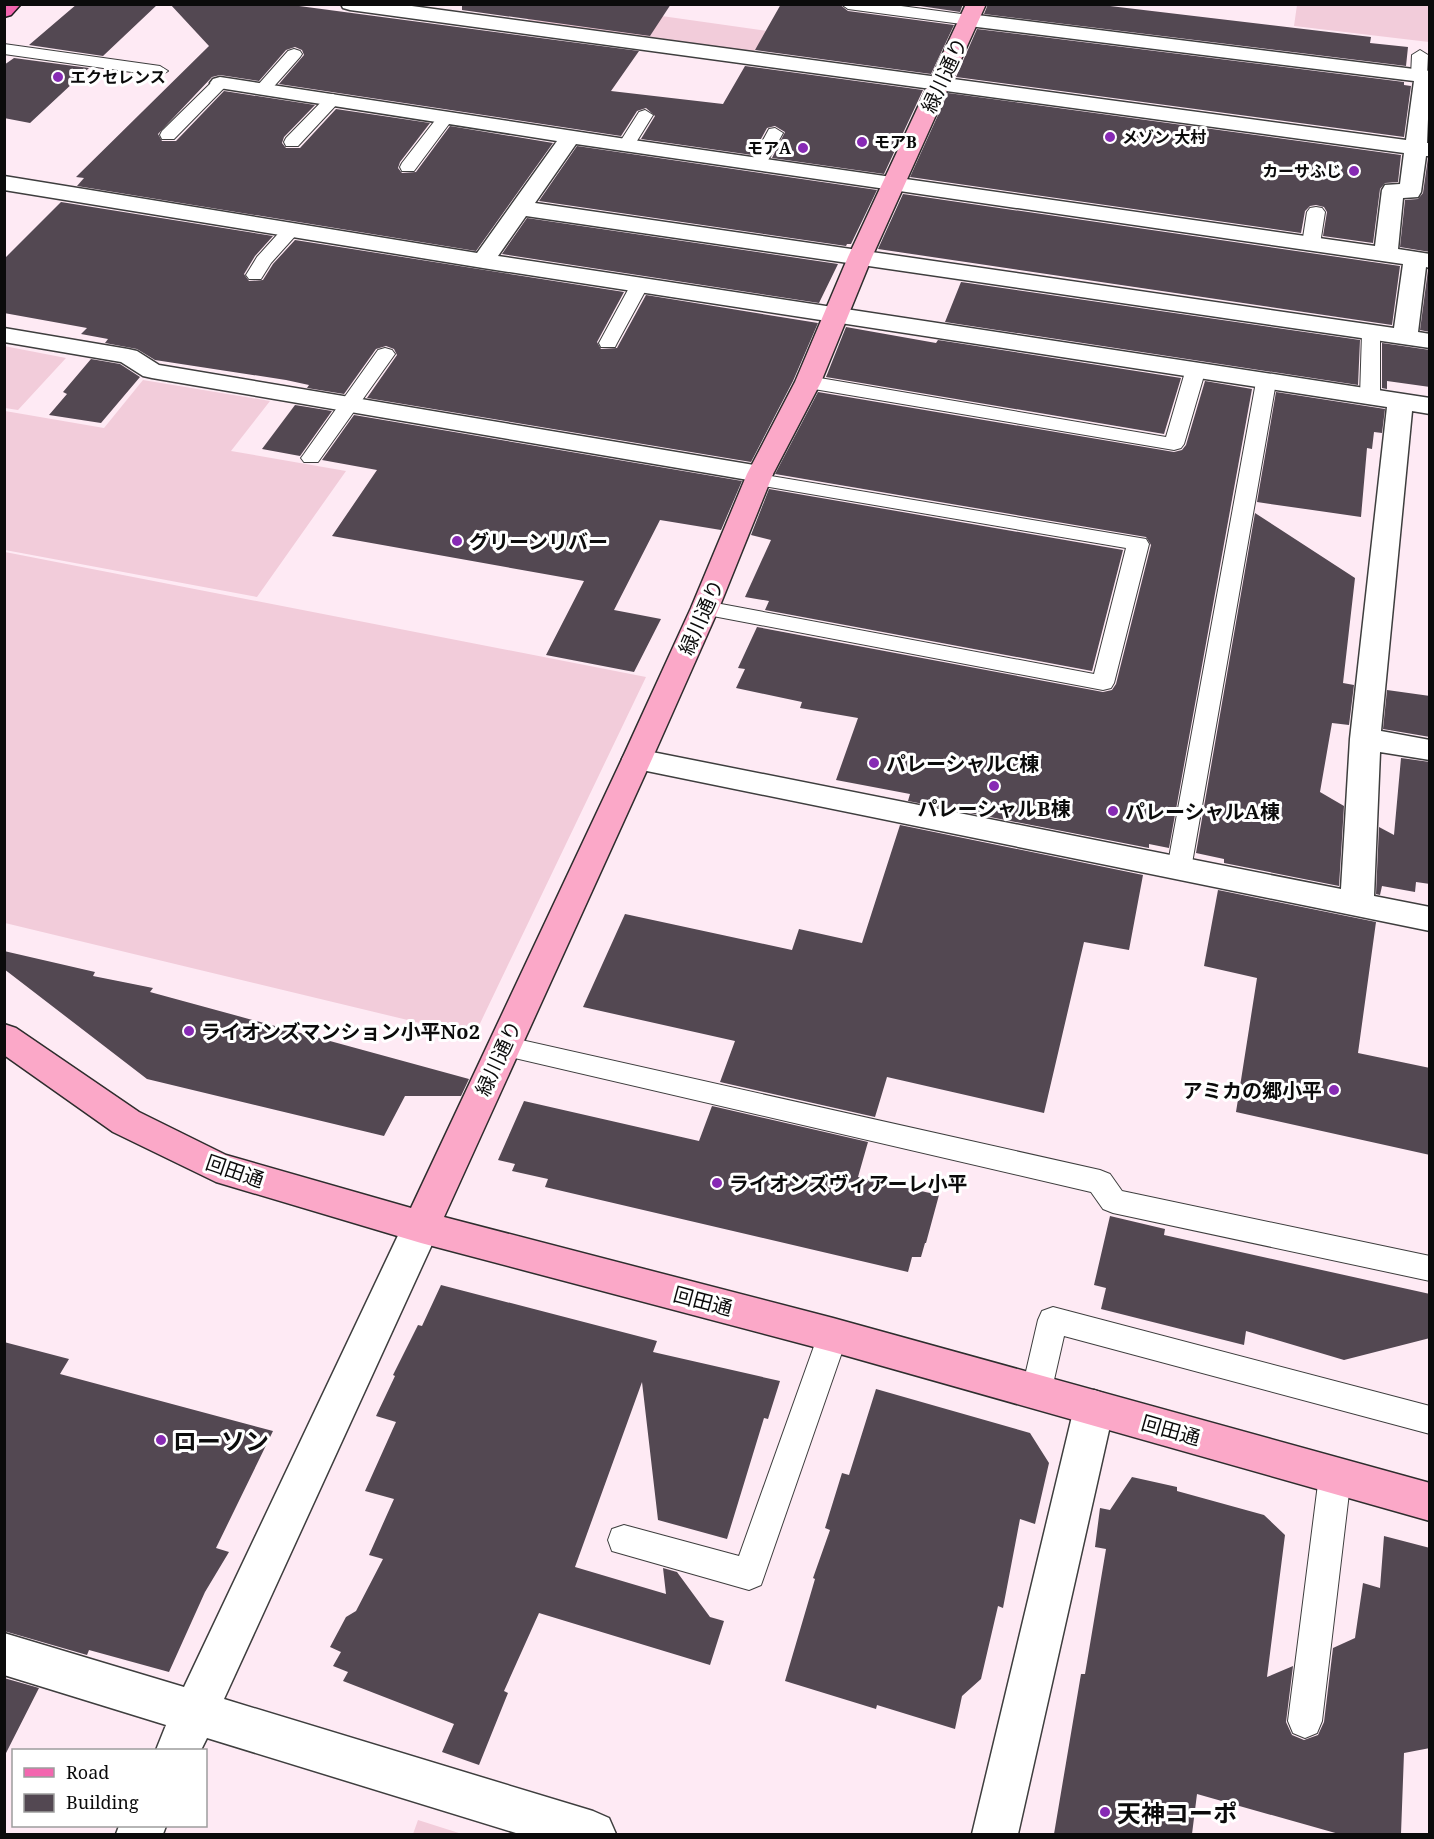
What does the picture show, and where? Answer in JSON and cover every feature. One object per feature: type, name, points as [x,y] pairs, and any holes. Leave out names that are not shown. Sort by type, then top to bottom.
[{"type":"main road","points":[[4,11],[12,4]]},
{"type":"street","points":[[350,4],[1423,149]]},
{"type":"street","points":[[972,12],[1424,77],[1423,149],[1410,192],[1393,190],[1386,255]]},
{"type":"street","name":"緑川通り","points":[[421,1227],[637,759],[705,608],[760,477],[808,382],[860,256],[972,12]]},
{"type":"street","points":[[220,83],[626,145],[1422,260],[1405,337]]},
{"type":"street","points":[[483,261],[571,136]]},
{"type":"street","points":[[4,183],[639,286],[1430,406]]},
{"type":"street","points":[[520,208],[1430,341]]},
{"type":"street","points":[[4,335],[128,356],[153,371],[351,403],[760,477]]},
{"type":"street","points":[[1357,904],[1365,739],[1400,402]]},
{"type":"street","points":[[1365,739],[1430,750]]},
{"type":"street","points":[[637,759],[1430,920]]},
{"type":"street","name":"回田通","points":[[4,1037],[126,1122],[216,1167],[421,1227],[833,1335],[1430,1502]]},
{"type":"street","points":[[187,1732],[421,1227]]},
{"type":"street","points":[[995,1834],[1094,1408]]},
{"type":"street","points":[[4,1654],[187,1732],[594,1834]]},
{"type":"lane","points":[[848,4],[972,12]]},
{"type":"lane","points":[[4,49],[159,71]]},
{"type":"lane","points":[[263,88],[294,54]]},
{"type":"lane","points":[[1420,55],[1424,77]]},
{"type":"lane","points":[[168,135],[220,83]]},
{"type":"lane","points":[[292,142],[333,99]]},
{"type":"lane","points":[[626,145],[645,115]]},
{"type":"lane","points":[[408,166],[446,117]]},
{"type":"lane","points":[[758,164],[775,133]]},
{"type":"lane","points":[[1311,244],[1316,212]]},
{"type":"lane","points":[[255,275],[263,261],[291,230]]},
{"type":"lane","points":[[608,343],[639,286]]},
{"type":"lane","points":[[1370,397],[1371,333]]},
{"type":"lane","points":[[311,458],[385,354]]},
{"type":"lane","points":[[808,382],[1174,444],[1196,372]]},
{"type":"lane","points":[[1179,869],[1266,382]]},
{"type":"lane","points":[[705,608],[1103,683],[1138,544],[760,477]]},
{"type":"lane","points":[[503,1046],[1100,1182],[1113,1201],[1430,1269]]},
{"type":"lane","points":[[1036,1393],[1053,1320],[1430,1419]]},
{"type":"lane","points":[[624,1540],[749,1574],[833,1335]]},
{"type":"lane","points":[[1305,1721],[1335,1476]]},
{"type":"shaded area","points":[[577,4],[768,31],[751,56],[523,25],[541,5]]},
{"type":"shaded area","points":[[1297,5],[1429,5],[1429,42],[1294,26]]},
{"type":"shaded area","points":[[4,346],[66,358],[18,410],[5,408]]},
{"type":"shaded area","points":[[143,380],[270,401],[231,451],[346,471],[257,597],[5,550],[5,411],[104,428]]},
{"type":"shaded area","points":[[5,552],[646,677],[474,1036],[5,923]]},
{"type":"shaded area","points":[[418,1820],[462,1834],[413,1834]]},
{"type":"building","points":[[77,4],[158,4],[103,56],[29,45]]},
{"type":"building","points":[[170,4],[284,4],[639,51],[611,91],[723,104],[745,66],[923,90],[884,174],[772,158],[785,132],[775,126],[767,128],[752,155],[641,139],[655,116],[646,108],[637,111],[621,136],[279,84],[304,55],[302,50],[295,47],[286,50],[259,81],[220,75],[212,77],[158,134],[162,141],[176,141],[224,91],[315,105],[284,137],[282,143],[286,148],[300,148],[336,109],[430,123],[400,162],[398,168],[402,173],[416,172],[450,126],[553,143],[476,251],[77,186],[84,178],[76,177],[209,46]]},
{"type":"building","points":[[462,4],[671,4],[650,36],[462,10]]},
{"type":"building","points":[[781,4],[839,4],[848,11],[954,25],[931,74],[755,50]]},
{"type":"building","points":[[907,4],[963,4],[960,12]]},
{"type":"building","points":[[988,4],[1093,4],[1371,37],[1370,43],[1408,47],[1406,66],[984,14]]},
{"type":"building","points":[[977,29],[1404,82],[1404,85],[1411,86],[1404,137],[956,77]]},
{"type":"building","points":[[14,58],[89,68],[30,123],[4,118],[4,65]]},
{"type":"building","points":[[948,93],[1401,155],[1398,182],[1385,183],[1380,189],[1373,243],[1323,236],[1327,212],[1324,207],[1316,205],[1310,206],[1305,211],[1301,233],[910,177]]},
{"type":"building","points":[[577,146],[877,190],[851,244],[846,246],[539,201]]},
{"type":"building","points":[[1428,158],[1430,158],[1430,252],[1400,247],[1405,200],[1418,199],[1423,193]]},
{"type":"building","points":[[903,194],[1400,266],[1392,325],[878,249]]},
{"type":"building","points":[[61,202],[273,236],[255,256],[244,274],[249,281],[263,280],[273,264],[295,240],[624,292],[597,342],[601,349],[617,348],[646,295],[818,323],[793,381],[751,462],[367,398],[397,355],[394,349],[386,346],[376,349],[344,394],[307,388],[309,385],[286,380],[155,360],[137,349],[105,343],[108,339],[81,334],[87,328],[4,313],[4,259]]},
{"type":"building","points":[[527,218],[838,264],[819,303],[502,254]]},
{"type":"building","points":[[1428,270],[1430,270],[1430,332],[1420,330]]},
{"type":"building","points":[[961,282],[1360,340],[1358,385],[945,322]]},
{"type":"building","points":[[846,327],[936,343],[938,340],[1181,378],[1164,434],[826,377]]},
{"type":"building","points":[[1382,343],[1430,350],[1430,387],[1387,381],[1387,389],[1382,388]]},
{"type":"building","points":[[91,359],[120,364],[140,377],[101,423],[49,415],[67,394],[63,392]]},
{"type":"building","points":[[1205,381],[1252,389],[1169,848],[1149,844],[1149,848],[908,801],[910,794],[836,780],[858,718],[800,708],[802,702],[736,688],[745,669],[738,668],[757,627],[1103,692],[1112,690],[1116,684],[1151,545],[1146,537],[775,474],[818,392],[1174,452],[1182,450],[1186,445]]},
{"type":"building","points":[[1276,392],[1385,409],[1382,433],[1374,432],[1372,449],[1367,448],[1361,517],[1257,502]]},
{"type":"building","points":[[295,405],[332,411],[300,456],[262,449]]},
{"type":"building","points":[[354,415],[742,481],[721,530],[660,520],[614,610],[661,619],[634,672],[546,655],[584,581],[332,536],[377,470],[322,460]]},
{"type":"building","points":[[769,489],[1123,550],[1092,671],[765,610],[769,601],[745,597],[771,540],[751,535]]},
{"type":"building","points":[[1255,513],[1355,578],[1343,683],[1354,685],[1349,725],[1332,723],[1320,792],[1344,806],[1339,886],[1224,863],[1224,859],[1196,853]]},
{"type":"building","points":[[1387,690],[1430,696],[1430,737],[1383,729]]},
{"type":"building","points":[[1401,758],[1430,762],[1430,884],[1416,882],[1415,892],[1382,886],[1380,895],[1376,894],[1379,827],[1394,835]]},
{"type":"building","points":[[900,825],[1143,875],[1129,950],[1084,942],[1044,1113],[887,1077],[875,1117],[720,1082],[735,1041],[583,1007],[625,914],[792,950],[799,929],[862,943]]},
{"type":"building","points":[[1218,890],[1376,922],[1358,1053],[1430,1068],[1430,1155],[1236,1112],[1257,978],[1204,966]]},
{"type":"building","name":"ライオンズマンション小平No2","points":[[4,951],[95,972],[93,976],[153,988],[150,992],[469,1079],[461,1096],[405,1096],[384,1136],[147,1079],[4,969]]},
{"type":"building","name":"ライオンズヴィアーレ小平","points":[[524,1101],[699,1141],[712,1106],[868,1142],[858,1177],[939,1195],[921,1257],[912,1257],[908,1272],[545,1187],[548,1179],[512,1171],[515,1164],[498,1160]]},
{"type":"building","points":[[1110,1216],[1165,1229],[1164,1235],[1430,1294],[1430,1338],[1344,1360],[1246,1331],[1244,1345],[1101,1309],[1106,1288],[1094,1285]]},
{"type":"building","points":[[441,1285],[657,1341],[653,1352],[780,1381],[768,1419],[764,1418],[727,1539],[658,1520],[642,1382],[575,1567],[666,1594],[663,1568],[677,1572],[710,1617],[724,1621],[710,1665],[539,1613],[504,1691],[508,1693],[479,1765],[442,1752],[454,1724],[343,1681],[348,1672],[333,1666],[341,1652],[330,1647],[346,1617],[356,1611],[383,1559],[369,1555],[394,1499],[365,1491],[396,1422],[376,1416],[395,1376],[393,1375],[418,1325],[422,1326]]},
{"type":"building","points":[[4,1342],[69,1359],[60,1374],[273,1431],[216,1548],[229,1552],[205,1592],[169,1672],[89,1650],[87,1655],[4,1631]]},
{"type":"building","points":[[876,1389],[1030,1433],[1049,1463],[1035,1524],[1020,1519],[1003,1608],[998,1606],[981,1679],[962,1696],[955,1729],[877,1705],[876,1709],[785,1681],[815,1579],[813,1578],[830,1530],[825,1528],[842,1473],[849,1475]]},
{"type":"building","points":[[1132,1477],[1177,1487],[1177,1491],[1264,1515],[1285,1535],[1267,1677],[1293,1666],[1286,1722],[1292,1735],[1304,1740],[1318,1735],[1324,1722],[1333,1648],[1355,1638],[1363,1583],[1380,1588],[1384,1536],[1430,1548],[1430,1748],[1404,1753],[1401,1834],[1339,1834],[1197,1794],[1192,1834],[1054,1834],[1081,1674],[1085,1674],[1106,1549],[1095,1547],[1100,1508],[1110,1510]]},
{"type":"building","points":[[4,1678],[39,1688],[4,1757]]},
{"type":"place","name":"エクセレンス","points":[[58,77]]},
{"type":"place","name":"メゾン 大村","points":[[1110,137]]},
{"type":"place","name":"モアB","points":[[862,142]]},
{"type":"place","name":"モアA","points":[[803,148]]},
{"type":"place","name":"カーサふじ","points":[[1354,171]]},
{"type":"place","name":"グリーンリバー","points":[[457,541]]},
{"type":"place","name":"パレーシャルC棟","points":[[874,763]]},
{"type":"place","name":"パレーシャルB棟","points":[[994,786]]},
{"type":"place","name":"パレーシャルA棟","points":[[1113,811]]},
{"type":"place","name":"ライオンズマンション小平No2","points":[[189,1031]]},
{"type":"place","name":"アミカの郷小平","points":[[1334,1090]]},
{"type":"place","name":"ライオンズヴィアーレ小平","points":[[717,1183]]},
{"type":"place","name":"ローソン","points":[[161,1440]]},
{"type":"place","name":"天神コーポ","points":[[1105,1812]]}]
